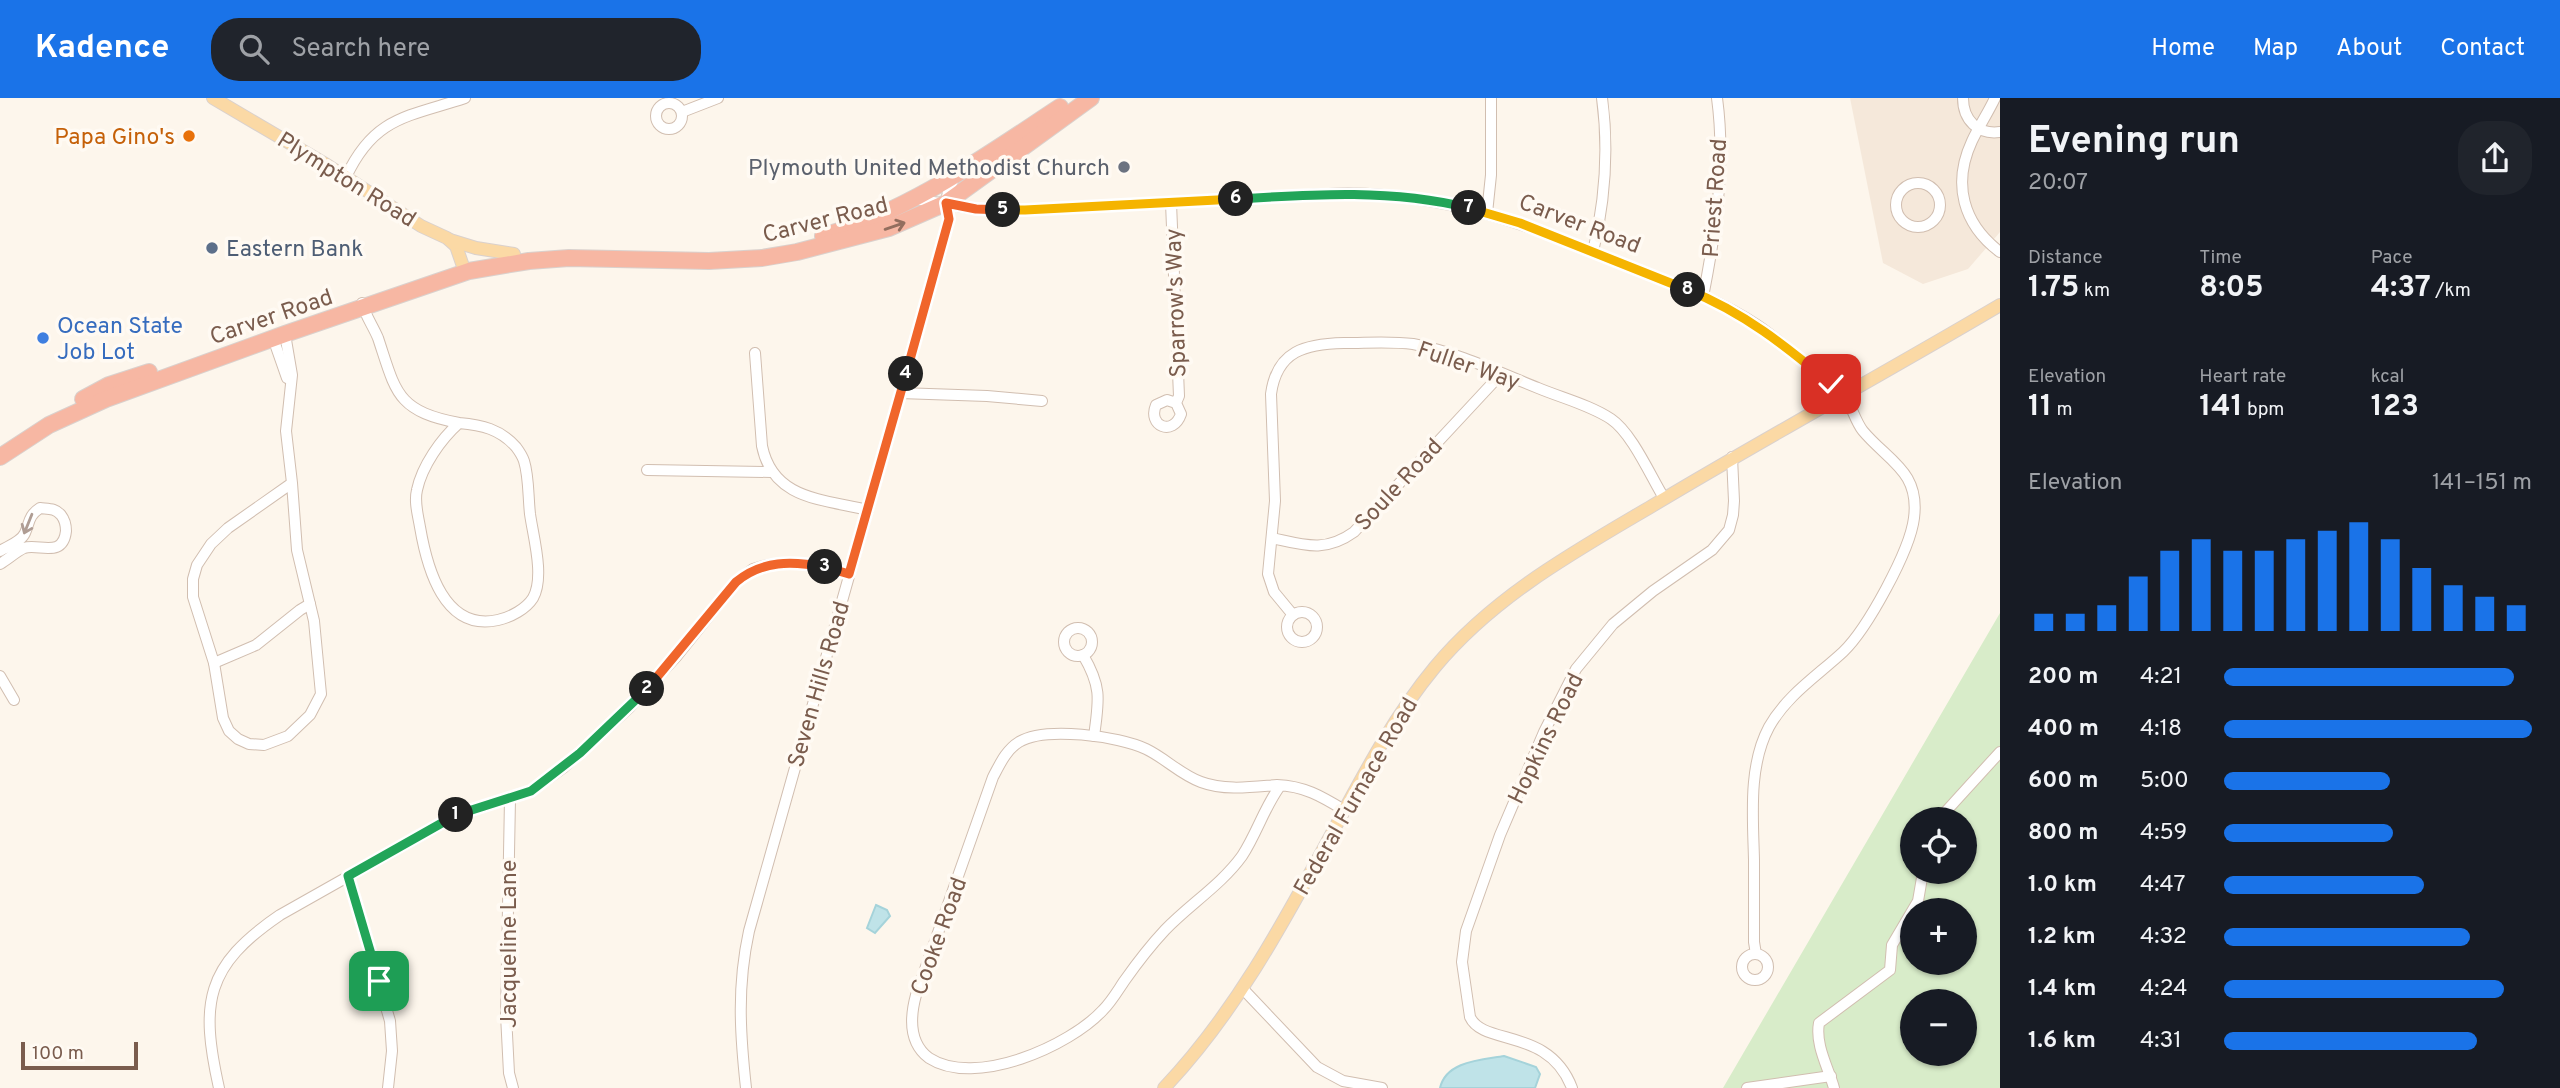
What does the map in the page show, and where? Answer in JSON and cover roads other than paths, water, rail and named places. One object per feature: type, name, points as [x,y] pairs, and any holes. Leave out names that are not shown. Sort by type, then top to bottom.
[{"type":"highway","name":"Carver Road","points":[[0,457],[108,385],[514,254],[559,249],[712,251],[775,247],[840,231],[915,199],[955,177],[1075,98]]},
{"type":"highway","points":[[946,203],[1091,98]]},
{"type":"highway","name":"Carver Road","points":[[464,269],[569,258],[723,261],[773,257],[877,232],[946,203]]},
{"type":"highway","name":"Carver Road","points":[[44,428],[113,396],[362,304]]},
{"type":"main road","name":"Plympton Road","points":[[213,98],[346,177],[421,226],[458,243],[514,254]]},
{"type":"main road","points":[[447,238],[456,246],[464,269]]},
{"type":"main road","name":"Federal Furnace Road","points":[[1164,1088],[1213,1031],[1243,989],[1380,746],[1412,696],[1462,636],[1516,590],[1556,563],[1732,457],[2000,305]]},
{"type":"street","points":[[346,177],[361,149],[380,130],[407,117],[465,98]]},
{"type":"street","points":[[682,113],[718,98]]},
{"type":"street","points":[[1487,213],[1491,175],[1491,98]]},
{"type":"street","points":[[1594,252],[1606,170],[1602,98]]},
{"type":"street","name":"Priest Road","points":[[1703,297],[1718,206],[1720,159],[1717,98]]},
{"type":"street","points":[[1963,98],[1965,113],[1978,129],[2000,132]]},
{"type":"street","points":[[1995,98],[1965,160],[1962,180],[1967,210],[1977,231],[2000,252]]},
{"type":"street","name":"Seven Hills Road","points":[[746,1088],[739,992],[744,951],[949,219],[946,203],[955,177]]},
{"type":"street","points":[[1912,184],[1929,186],[1940,200],[1939,211],[1934,220],[1920,227],[1905,223],[1896,209],[1898,195],[1912,184]]},
{"type":"street","name":"Carver Road","points":[[946,203],[976,209],[1025,210],[1318,194],[1416,197],[1487,213],[1594,252],[1703,297],[1758,325],[1844,395]]},
{"type":"street","points":[[1940,200],[1963,194]]},
{"type":"street","points":[[915,199],[946,203]]},
{"type":"street","name":"Sparrow's Way","points":[[1171,203],[1179,396],[1176,403]]},
{"type":"street","points":[[362,304],[377,335],[389,376],[404,401],[437,419],[475,425],[499,432],[522,455],[537,562],[537,590],[523,609],[503,619],[489,622],[463,616],[452,610],[444,598],[426,552],[416,506],[416,492],[422,474],[446,435],[459,423]]},
{"type":"street","points":[[279,336],[290,388],[286,431],[292,483],[297,550],[310,604],[321,694],[310,715],[288,736],[264,745],[237,739],[229,731],[223,718],[214,663],[193,597],[193,579],[197,565],[211,544],[228,528],[292,483]]},
{"type":"street","name":"Fuller Way","points":[[1293,615],[1277,596],[1269,580],[1267,568],[1275,494],[1272,385],[1283,363],[1295,352],[1319,344],[1411,344],[1443,352],[1613,420],[1627,436],[1664,498]]},
{"type":"street","points":[[755,353],[764,459],[778,482],[800,494],[868,510]]},
{"type":"street","name":"Soule Road","points":[[1272,538],[1312,545],[1330,545],[1340,542],[1354,532],[1365,517],[1501,374]]},
{"type":"street","points":[[900,393],[1042,401]]},
{"type":"street","points":[[1756,954],[1753,808],[1754,782],[1762,744],[1779,712],[1796,693],[1845,650],[1858,634],[1878,603],[1912,530],[1912,493],[1903,471],[1864,431],[1844,395]]},
{"type":"street","name":"Hopkins Road","points":[[1572,1088],[1565,1072],[1550,1055],[1517,1038],[1484,1031],[1474,1025],[1470,1017],[1463,975],[1462,947],[1500,835],[1544,732],[1576,669],[1628,610],[1712,550],[1729,530],[1734,501],[1732,457]]},
{"type":"street","points":[[647,470],[771,472]]},
{"type":"street","points":[[272,497],[293,510]]},
{"type":"street","points":[[0,551],[21,538],[28,519],[40,508],[52,509],[65,521],[66,533],[57,547],[26,547],[0,564]]},
{"type":"street","points":[[219,1088],[208,1024],[211,1001],[225,965],[252,934],[279,915],[457,815],[531,791],[563,768],[613,724],[657,678],[736,582],[745,575],[767,565],[797,563],[827,567],[849,574]]},
{"type":"street","points":[[214,663],[256,645],[310,604]]},
{"type":"street","points":[[1083,655],[1094,672],[1098,688],[1094,736]]},
{"type":"street","points":[[0,676],[14,700]]},
{"type":"street","name":"Cooke Road","points":[[1280,786],[1270,800],[1252,839],[1232,868],[1164,931],[1126,978],[1110,1004],[1090,1022],[1041,1051],[1003,1066],[974,1071],[954,1069],[938,1064],[925,1055],[916,1041],[912,1024],[913,1006],[993,776],[1006,754],[1016,744],[1042,735],[1094,736],[1121,740],[1147,749],[1192,778],[1211,785],[1240,788],[1280,786],[1315,792],[1344,810]]},
{"type":"street","points":[[1950,807],[2000,752]]},
{"type":"street","name":"Jacqueline Lane","points":[[510,799],[506,1015],[509,1073],[513,1088]]},
{"type":"street","points":[[348,876],[390,1021],[392,1044],[388,1088]]},
{"type":"street","points":[[1833,1088],[1819,1043],[1819,1023],[1890,970],[1892,945],[1918,901],[1921,884]]},
{"type":"street","points":[[1243,989],[1317,1067],[1343,1081],[1382,1088]]},
{"type":"street","points":[[1747,1088],[1831,1076]]},
{"type":"water","points":[[876,905],[887,910],[890,916],[875,933],[867,928]]},
{"type":"water","points":[[1504,1056],[1536,1067],[1540,1074],[1535,1088],[1440,1088],[1449,1072],[1457,1067]]},
{"type":"place","name":"Papa Gino's","points":[[189,136]]},
{"type":"place","name":"Plymouth United Methodist Church","points":[[1124,167]]},
{"type":"place","name":"Eastern Bank","points":[[212,248]]},
{"type":"place","name":"Ocean State Job Lot","points":[[43,338]]}]
